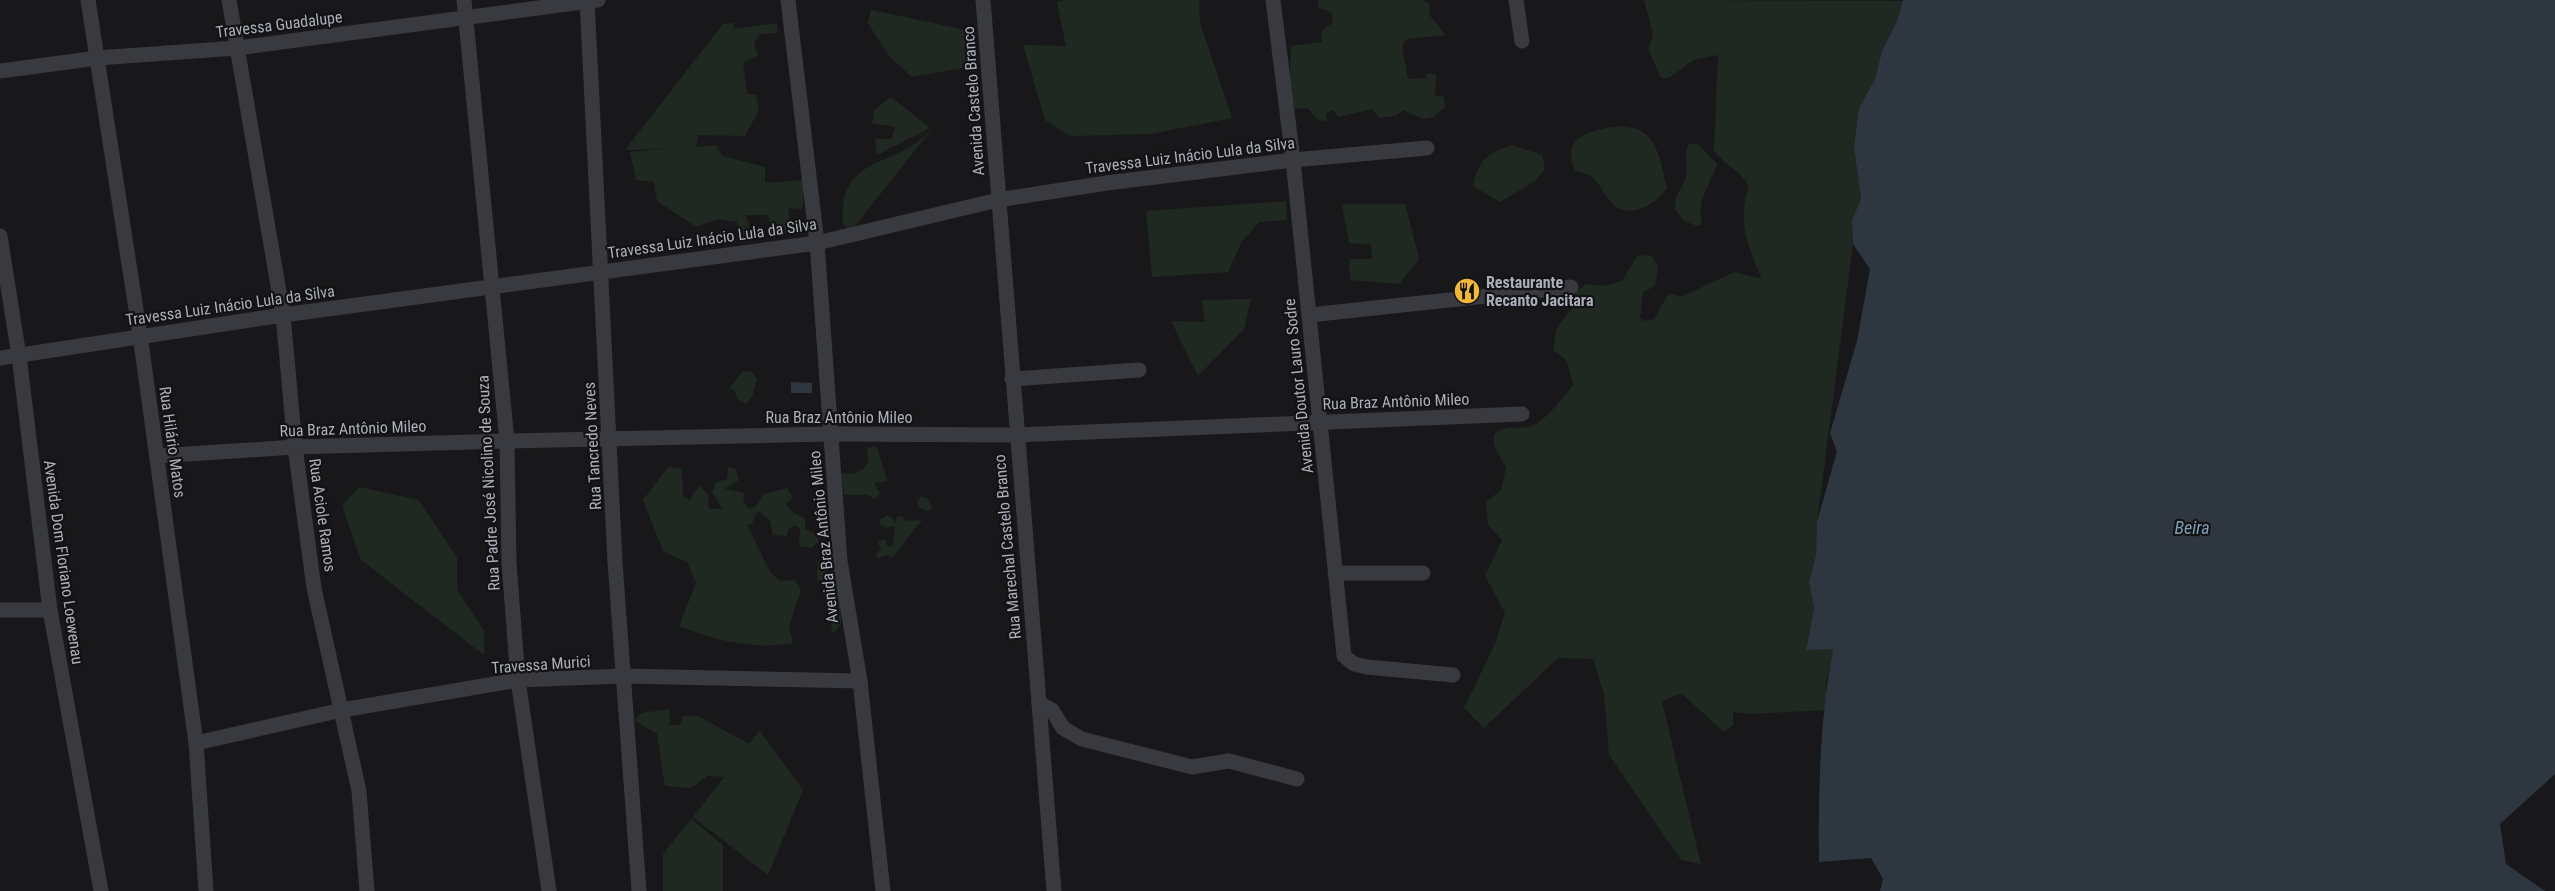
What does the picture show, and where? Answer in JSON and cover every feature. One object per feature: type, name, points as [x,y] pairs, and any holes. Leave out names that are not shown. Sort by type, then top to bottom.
[{"type":"street","name":"Rua Hilário Matos","points":[[88,0],[140,335],[196,743],[206,891]]},
{"type":"street","name":"Rua Aciole Ramos","points":[[230,0],[283,315],[295,447],[314,588],[359,791],[367,891]]},
{"type":"street","name":"Rua Padre José Nicolino de Souza","points":[[464,0],[494,286],[507,441],[509,563],[518,680],[549,891]]},
{"type":"street","name":"Travessa Guadalupe","points":[[0,71],[97,58],[237,48],[590,0]]},
{"type":"street","name":"Rua Tancredo Neves","points":[[590,0],[610,440],[639,891]]},
{"type":"street","name":"Avenida Braz Antônio Mileo","points":[[788,0],[817,243],[843,588],[860,681],[883,891]]},
{"type":"street","name":"Avenida Castelo Branco","points":[[983,0],[998,200]]},
{"type":"street","name":"Avenida Doutor Lauro Sodre","points":[[1273,0],[1293,160],[1344,656],[1347,661],[1367,667],[1453,675]]},
{"type":"street","points":[[1515,0],[1522,41]]},
{"type":"street","name":"Travessa Luiz Inácio Lula da Silva","points":[[0,358],[140,335],[817,243],[998,200],[1293,160],[1427,148]]},
{"type":"street","name":"Rua Marechal Castelo Branco","points":[[998,200],[1054,891]]},
{"type":"street","name":"Avenida Dom Floriano Loewenau","points":[[0,236],[19,356],[50,610],[101,891]]},
{"type":"street","points":[[1309,315],[1571,287]]},
{"type":"street","points":[[1012,379],[1139,370]]},
{"type":"street","name":"Rua Braz Antônio Mileo","points":[[157,456],[295,447],[507,441],[830,434],[1016,435],[1522,414]]},
{"type":"street","points":[[1335,573],[1423,573]]},
{"type":"street","points":[[0,610],[50,610]]},
{"type":"street","name":"Travessa Murici","points":[[196,743],[342,710],[518,680],[624,676],[860,681]]},
{"type":"street","points":[[1039,703],[1052,710],[1063,728],[1082,739],[1192,767],[1229,761],[1297,779]]},
{"type":"shaded area","points":[[1067,0],[1199,0],[1200,23],[1232,118],[1151,134],[1070,136],[1045,120],[1023,45],[1066,46],[1057,2]]},
{"type":"shaded area","points":[[1318,0],[1421,0],[1429,3],[1430,16],[1446,35],[1407,39],[1402,46],[1408,79],[1426,78],[1427,73],[1436,75],[1435,95],[1444,97],[1445,107],[1433,117],[1423,119],[1403,110],[1396,116],[1379,118],[1372,109],[1339,117],[1332,110],[1326,114],[1327,122],[1317,119],[1307,108],[1293,109],[1290,80],[1291,46],[1322,42],[1321,32],[1333,22],[1332,13],[1318,7]]},
{"type":"shaded area","points":[[1644,0],[1903,1],[1897,21],[1882,51],[1875,79],[1859,108],[1854,148],[1861,199],[1852,220],[1853,244],[1817,522],[1816,555],[1809,582],[1814,608],[1806,649],[1833,649],[1826,684],[1826,710],[1752,714],[1733,712],[1733,725],[1724,732],[1681,693],[1662,702],[1701,864],[1681,860],[1609,755],[1604,694],[1593,659],[1558,658],[1484,728],[1464,708],[1495,644],[1505,613],[1485,576],[1502,540],[1488,525],[1486,502],[1501,490],[1506,468],[1494,445],[1494,434],[1507,428],[1535,425],[1553,409],[1573,385],[1567,361],[1553,350],[1557,327],[1573,307],[1576,292],[1586,284],[1603,286],[1622,281],[1638,255],[1652,256],[1658,267],[1655,286],[1643,292],[1640,318],[1645,321],[1654,319],[1667,296],[1674,294],[1681,297],[1734,272],[1762,279],[1749,246],[1744,223],[1745,199],[1749,187],[1743,177],[1714,151],[1718,55],[1693,60],[1669,78],[1661,78],[1648,49],[1653,35]]},
{"type":"shaded area","points":[[871,10],[976,32],[979,65],[912,77],[889,56],[868,23]]},
{"type":"shaded area","points":[[733,23],[734,29],[777,23],[778,33],[760,34],[754,43],[758,55],[743,63],[747,94],[756,95],[759,110],[745,136],[698,135],[696,147],[717,145],[722,156],[765,167],[765,183],[803,180],[803,209],[788,208],[792,233],[773,235],[768,215],[746,215],[752,240],[741,243],[737,222],[717,219],[696,227],[657,201],[654,182],[636,180],[630,152],[670,148],[625,150],[723,24]]},
{"type":"shaded area","points":[[891,97],[930,128],[877,155],[875,139],[891,139],[895,127],[872,123],[874,110]]},
{"type":"shaded area","points":[[1621,126],[1643,132],[1650,138],[1659,155],[1667,188],[1656,200],[1633,211],[1617,207],[1610,201],[1593,178],[1575,170],[1572,158],[1572,149],[1582,136],[1600,129]]},
{"type":"shaded area","points":[[932,129],[851,231],[843,224],[843,206],[846,191],[852,181],[870,166],[913,145]]},
{"type":"shaded area","points":[[1689,144],[1698,144],[1717,164],[1702,201],[1702,224],[1697,226],[1684,221],[1675,209],[1678,194],[1686,177],[1686,152]]},
{"type":"shaded area","points":[[1512,145],[1542,155],[1545,169],[1535,181],[1500,202],[1473,186],[1478,169],[1485,159],[1496,151]]},
{"type":"shaded area","points":[[1286,201],[1287,220],[1259,222],[1241,243],[1228,272],[1152,277],[1146,211]]},
{"type":"shaded area","points":[[1342,204],[1405,204],[1419,259],[1399,284],[1350,280],[1349,259],[1372,259],[1371,245],[1349,243]]},
{"type":"shaded area","points":[[1251,299],[1244,329],[1198,376],[1171,321],[1205,322],[1202,300]]},
{"type":"shaded area","points":[[743,371],[752,372],[757,379],[752,397],[746,404],[738,399],[734,390],[729,389]]},
{"type":"shaded area","points":[[874,446],[878,449],[887,481],[874,483],[880,494],[874,499],[868,495],[844,495],[841,473],[859,472],[868,463],[867,449]]},
{"type":"shaded area","points":[[668,467],[682,469],[683,496],[690,501],[694,492],[701,486],[708,495],[709,509],[722,509],[712,492],[715,483],[727,479],[728,467],[735,469],[739,480],[725,489],[744,493],[743,500],[749,509],[756,506],[764,494],[787,488],[793,498],[785,504],[795,514],[805,518],[805,529],[816,534],[819,541],[811,548],[799,546],[800,528],[795,525],[788,529],[787,536],[773,535],[770,521],[760,512],[756,513],[752,524],[747,525],[770,572],[780,581],[795,580],[801,590],[789,626],[793,643],[750,645],[735,643],[679,626],[696,583],[687,562],[663,551],[643,500]]},
{"type":"shaded area","points":[[359,487],[419,500],[457,558],[457,590],[484,631],[484,655],[361,560],[342,506]]},
{"type":"shaded area","points":[[921,496],[928,499],[932,507],[929,511],[919,508],[917,502]]},
{"type":"shaded area","points":[[887,515],[896,522],[897,516],[907,521],[922,520],[892,558],[888,555],[879,558],[875,555],[881,549],[878,542],[885,539],[888,547],[893,546],[895,526],[884,528],[884,525],[880,525],[880,520]]},
{"type":"shaded area","points":[[822,559],[828,572],[835,571],[839,580],[841,624],[833,634],[822,580],[817,580],[818,562]]},
{"type":"shaded area","points":[[670,709],[669,725],[680,725],[683,716],[698,716],[749,744],[760,731],[803,790],[768,875],[693,817],[724,777],[707,776],[691,788],[665,786],[657,734],[634,720],[642,713]]},
{"type":"shaded area","points":[[691,819],[723,845],[723,891],[663,891],[663,854]]},
{"type":"water","name":"Beira","points":[[1903,0],[2555,0],[2555,774],[2500,824],[2506,864],[2545,891],[1880,891],[1883,879],[1871,858],[1819,862],[1821,755],[1825,702],[1833,649],[1806,650],[1814,608],[1809,582],[1816,555],[1817,522],[1837,451],[1830,433],[1857,341],[1870,269],[1853,244],[1852,220],[1861,199],[1854,148],[1859,108],[1875,79],[1882,51],[1897,21]]},
{"type":"water","points":[[791,382],[812,383],[812,393],[791,393]]},
{"type":"place","name":"Restaurante Recanto Jacitara","points":[[1467,291]]}]
